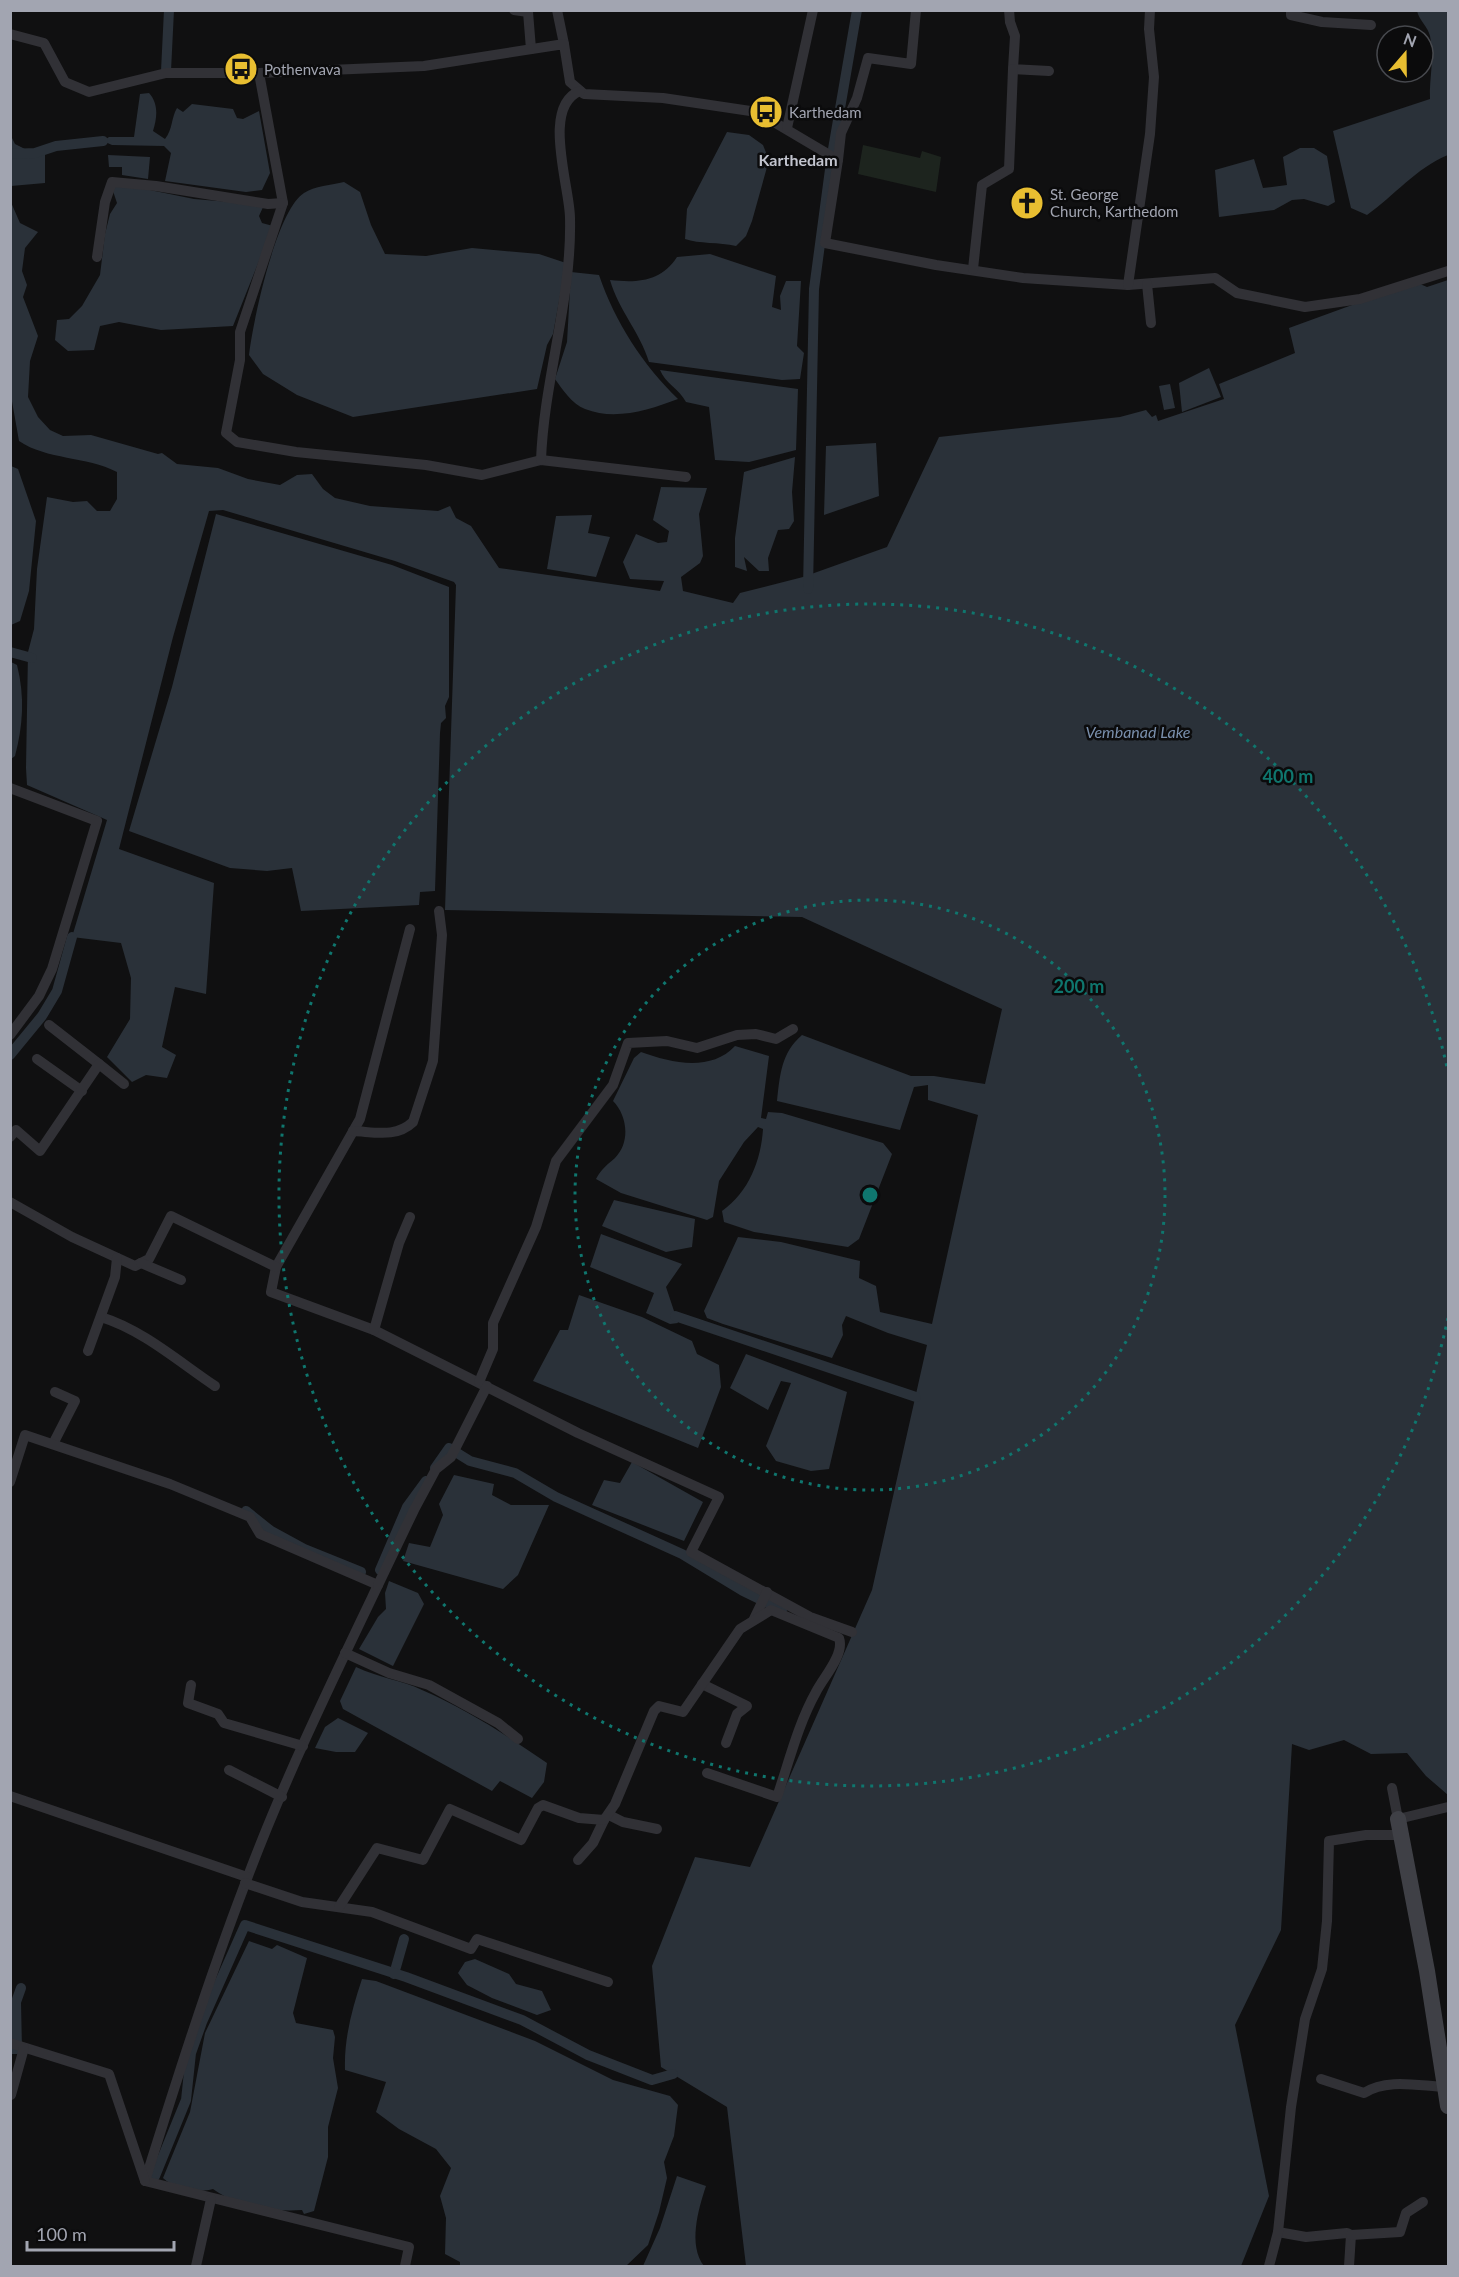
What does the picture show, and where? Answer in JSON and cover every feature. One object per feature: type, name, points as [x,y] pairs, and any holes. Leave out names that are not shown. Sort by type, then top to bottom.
[{"type":"main road","points":[[1400,1827],[1449,2106]]},
{"type":"street","points":[[514,10],[528,12],[531,49]]},
{"type":"street","points":[[556,10],[570,82],[584,94],[663,98],[757,112],[838,160]]},
{"type":"street","points":[[787,128],[813,10]]},
{"type":"street","points":[[916,10],[912,64],[868,58],[857,98],[841,132],[825,243],[936,265],[1023,278],[1128,285],[1215,278],[1237,293],[1305,307],[1360,299],[1449,271]]},
{"type":"street","points":[[973,269],[982,184],[1009,169],[1015,36],[1009,10]]},
{"type":"street","points":[[1128,285],[1150,134],[1154,77],[1149,28],[1150,10]]},
{"type":"street","points":[[1291,10],[1292,15],[1322,22],[1371,25]]},
{"type":"street","points":[[10,34],[44,43],[65,82],[89,92],[166,73],[259,74],[424,66],[564,44]]},
{"type":"street","points":[[1012,69],[1049,71]]},
{"type":"street","points":[[259,74],[283,203],[240,332],[240,360],[226,433],[237,442],[247,444],[426,465],[482,475],[541,460],[686,477]]},
{"type":"street","points":[[541,460],[543,424],[570,255],[570,198],[561,166],[561,120],[565,101],[571,94],[580,91]]},
{"type":"street","points":[[97,257],[105,202],[112,182],[156,186],[268,204],[283,203]]},
{"type":"street","points":[[1147,284],[1151,322]]},
{"type":"street","points":[[10,788],[97,821],[52,969],[39,996],[10,1035]]},
{"type":"street","points":[[353,1131],[395,1133],[405,1129],[413,1122],[433,1061],[442,947],[439,911]]},
{"type":"street","points":[[410,928],[360,1119],[276,1267],[271,1292],[374,1330],[578,1432],[719,1497],[691,1552],[810,1617],[852,1632]]},
{"type":"street","points":[[49,1025],[124,1084]]},
{"type":"street","points":[[145,2181],[199,2014],[246,1880],[303,1746],[378,1585],[436,1469],[455,1451],[483,1384],[493,1349],[493,1323],[537,1227],[556,1161],[613,1085],[628,1043],[667,1041],[697,1048],[737,1035],[756,1034],[776,1039],[793,1029]]},
{"type":"street","points":[[37,1059],[82,1091]]},
{"type":"street","points":[[10,1137],[16,1130],[40,1151],[99,1064]]},
{"type":"street","points":[[10,1202],[72,1237],[135,1266],[148,1259],[171,1216],[276,1267]]},
{"type":"street","points":[[374,1330],[399,1243],[410,1217]]},
{"type":"street","points":[[88,1351],[115,1277],[117,1257]]},
{"type":"street","points":[[141,1263],[181,1280]]},
{"type":"street","points":[[101,1317],[117,1322],[215,1386]]},
{"type":"street","points":[[53,1444],[75,1401],[55,1392]]},
{"type":"street","points":[[10,1482],[25,1435],[170,1484],[250,1517],[260,1534],[378,1585]]},
{"type":"street","points":[[754,1619],[767,1593]]},
{"type":"street","points":[[578,1860],[593,1843],[663,1703],[683,1712],[740,1629],[771,1610],[839,1638],[841,1643],[831,1667],[802,1721],[777,1797],[707,1773]]},
{"type":"street","points":[[345,1653],[389,1673],[429,1685],[498,1723],[518,1739]]},
{"type":"street","points":[[702,1684],[747,1706],[737,1714],[726,1743]]},
{"type":"street","points":[[191,1685],[188,1702],[218,1714],[224,1724],[303,1746]]},
{"type":"street","points":[[229,1770],[282,1797]]},
{"type":"street","points":[[1392,1788],[1400,1827]]},
{"type":"street","points":[[10,1796],[302,1902],[372,1912],[471,1949],[477,1939],[608,1982]]},
{"type":"street","points":[[339,1907],[377,1848],[423,1860],[450,1809],[520,1840],[538,1808],[543,1805],[579,1818],[606,1818],[657,1829]]},
{"type":"street","points":[[1269,2266],[1278,2232],[1291,2107],[1305,2019],[1322,1968],[1327,1921],[1329,1841],[1400,1827],[1449,1807]]},
{"type":"street","points":[[11,2095],[17,2046],[109,2074],[145,2181]]},
{"type":"street","points":[[1321,2079],[1364,2093],[1382,2085],[1394,2084],[1445,2087]]},
{"type":"street","points":[[145,2181],[409,2247],[405,2266]]},
{"type":"street","points":[[196,2266],[211,2199]]},
{"type":"street","points":[[1278,2232],[1306,2236],[1400,2232],[1406,2212],[1423,2202]]},
{"type":"street","points":[[1349,2266],[1351,2235]]},
{"type":"shaded area","points":[[863,145],[920,158],[922,151],[941,157],[936,192],[858,174]]},
{"type":"water","points":[[1417,11],[1448,11],[1448,155],[1415,175],[1367,215],[1351,208],[1333,131],[1430,99],[1430,84],[1435,84],[1435,24],[1424,24]]},
{"type":"water","points":[[149,93],[156,111],[153,131],[165,139],[177,108],[183,112],[192,104],[233,109],[237,118],[243,119],[259,111],[270,173],[262,190],[246,192],[165,181],[171,153],[164,146],[112,145],[103,141],[109,137],[134,137],[140,94]]},
{"type":"water","points":[[727,132],[749,135],[763,145],[769,160],[752,221],[746,236],[736,246],[685,239],[687,209]]},
{"type":"water","points":[[10,134],[15,144],[29,151],[45,151],[45,183],[11,186]]},
{"type":"water","points":[[1300,148],[1314,148],[1327,156],[1335,202],[1328,206],[1304,199],[1292,200],[1274,210],[1219,217],[1215,170],[1254,159],[1263,188],[1287,185],[1283,157]]},
{"type":"water","points":[[108,155],[150,157],[148,179],[122,175],[122,167],[109,167]]},
{"type":"water","points":[[344,182],[360,192],[371,225],[385,254],[426,256],[472,248],[539,254],[566,263],[553,334],[547,345],[537,389],[353,417],[297,395],[263,374],[249,355],[261,294],[275,243],[284,221],[304,193],[318,187]]},
{"type":"water","points":[[116,186],[145,189],[194,199],[264,205],[259,216],[262,223],[273,226],[233,326],[161,330],[119,322],[100,326],[94,350],[68,351],[55,340],[57,320],[69,319],[82,306],[100,275],[105,234],[110,214],[117,203],[112,188]]},
{"type":"water","name":"Vembanad Lake","points":[[10,200],[20,223],[38,232],[25,248],[22,271],[27,285],[23,297],[38,336],[30,361],[28,397],[38,417],[50,430],[63,436],[91,435],[158,454],[162,453],[177,464],[218,468],[248,479],[280,485],[297,475],[312,474],[323,489],[335,498],[370,506],[438,511],[450,506],[456,518],[471,526],[499,568],[660,591],[664,581],[630,579],[623,562],[636,534],[658,543],[667,542],[669,531],[653,520],[661,487],[707,488],[699,514],[703,556],[700,563],[681,577],[683,591],[733,603],[740,593],[803,577],[887,547],[939,437],[1120,417],[1146,410],[1152,417],[1156,415],[1158,421],[1224,399],[1219,384],[1295,353],[1289,328],[1363,301],[1420,284],[1427,287],[1448,280],[1448,1795],[1426,1776],[1407,1753],[1371,1754],[1344,1740],[1309,1750],[1292,1744],[1281,1930],[1235,2025],[1269,2196],[1241,2266],[746,2266],[727,2107],[661,2067],[652,1966],[695,1857],[750,1867],[872,1590],[927,1345],[888,1333],[846,1316],[842,1325],[843,1335],[832,1358],[723,1324],[707,1318],[704,1311],[738,1237],[781,1242],[860,1261],[859,1278],[876,1286],[880,1312],[932,1324],[978,1115],[928,1100],[928,1085],[914,1087],[900,1130],[777,1101],[783,1065],[790,1049],[802,1035],[911,1076],[934,1076],[985,1084],[1002,1009],[802,917],[445,910],[456,585],[454,582],[395,561],[223,510],[209,511],[173,637],[119,849],[214,883],[206,994],[175,987],[162,1047],[176,1055],[167,1078],[146,1075],[132,1082],[107,1057],[130,1019],[131,978],[121,943],[72,937],[107,820],[27,785],[26,768],[28,652],[34,629],[37,569],[47,497],[73,502],[87,501],[97,511],[110,511],[117,499],[117,472],[93,463],[42,452],[19,441],[10,390]]},
{"type":"water","points":[[710,254],[776,276],[772,307],[781,310],[780,296],[786,281],[801,281],[797,346],[804,353],[800,379],[782,380],[649,362],[610,280],[648,279],[664,272],[677,257]]},
{"type":"water","points":[[571,272],[599,275],[613,309],[631,342],[653,372],[678,399],[632,413],[608,414],[585,409],[568,396],[555,379],[567,342]]},
{"type":"water","points":[[1209,368],[1221,397],[1182,412],[1179,383]]},
{"type":"water","points":[[660,370],[798,389],[796,450],[749,462],[715,460],[709,407],[686,402]]},
{"type":"water","points":[[1170,384],[1175,408],[1164,410],[1159,386]]},
{"type":"water","points":[[876,443],[879,496],[824,515],[826,446]]},
{"type":"water","points":[[795,457],[792,492],[794,521],[789,529],[778,530],[768,558],[769,571],[759,571],[744,557],[747,571],[735,567],[735,538],[744,472]]},
{"type":"water","points":[[11,466],[18,469],[36,521],[29,591],[20,621],[11,625]]},
{"type":"water","points":[[216,514],[392,565],[449,587],[449,697],[445,706],[446,718],[441,723],[440,733],[435,891],[420,892],[419,905],[301,911],[292,868],[267,871],[230,868],[129,831],[172,687]]},
{"type":"water","points":[[592,515],[588,533],[610,537],[596,577],[547,569],[556,516]]},
{"type":"water","points":[[11,662],[17,665],[22,711],[18,745],[15,756],[11,759]]},
{"type":"water","points":[[735,1046],[769,1056],[761,1118],[766,1119],[768,1112],[782,1113],[883,1143],[892,1154],[859,1239],[848,1247],[754,1232],[724,1222],[722,1211],[740,1195],[756,1164],[763,1129],[758,1127],[744,1142],[719,1181],[713,1217],[707,1220],[621,1193],[596,1179],[620,1152],[623,1144],[624,1121],[613,1101],[634,1058],[641,1052],[678,1062],[703,1062],[725,1054]]},
{"type":"water","points":[[614,1200],[695,1219],[692,1247],[666,1252],[602,1226]]},
{"type":"water","points":[[601,1234],[682,1264],[666,1287],[678,1323],[670,1324],[646,1313],[654,1293],[590,1267]]},
{"type":"water","points":[[579,1295],[642,1317],[692,1341],[697,1354],[719,1365],[721,1387],[698,1448],[533,1381],[560,1330],[568,1330]]},
{"type":"water","points":[[746,1354],[847,1392],[829,1469],[811,1471],[776,1461],[766,1446],[791,1383],[781,1381],[768,1410],[730,1388]]},
{"type":"water","points":[[632,1462],[703,1502],[684,1541],[592,1505],[604,1480],[620,1483]]},
{"type":"water","points":[[454,1475],[494,1484],[492,1495],[511,1505],[549,1505],[518,1575],[503,1589],[403,1561],[409,1543],[430,1547],[443,1515],[439,1504]]},
{"type":"water","points":[[389,1581],[418,1593],[424,1604],[393,1666],[359,1649],[378,1617],[386,1609],[385,1593]]},
{"type":"water","points":[[356,1667],[414,1687],[455,1706],[486,1724],[547,1763],[544,1782],[532,1798],[500,1781],[492,1791],[343,1709],[340,1701]]},
{"type":"water","points":[[338,1718],[368,1733],[355,1752],[336,1752],[315,1748],[325,1727]]},
{"type":"water","points":[[249,1941],[272,1949],[277,1945],[307,1958],[293,2013],[296,2023],[333,2030],[335,2037],[333,2058],[338,2088],[328,2127],[328,2157],[314,2211],[304,2214],[302,2210],[279,2210],[244,2204],[213,2189],[201,2191],[187,2189],[163,2178],[190,2112],[205,2033]]},
{"type":"water","points":[[475,1959],[509,1974],[516,1984],[542,1991],[551,2010],[537,2015],[492,1998],[467,1985],[458,1973],[465,1962]]},
{"type":"water","points":[[362,1979],[376,1981],[535,2041],[613,2080],[670,2096],[678,2105],[674,2136],[664,2162],[667,2178],[648,2245],[626,2266],[460,2266],[460,2262],[445,2254],[446,2218],[440,2196],[451,2168],[436,2149],[399,2129],[376,2112],[386,2082],[345,2070],[349,2024]]},
{"type":"water","points":[[677,2176],[706,2186],[695,2238],[699,2258],[704,2266],[643,2266],[660,2228]]},
{"type":"waterway","points":[[166,71],[169,10]]},
{"type":"waterway","points":[[833,149],[857,10]]},
{"type":"waterway","points":[[10,154],[35,153],[56,146],[103,141]]},
{"type":"waterway","points":[[808,589],[814,289],[831,162]]},
{"type":"waterway","points":[[10,652],[32,658]]},
{"type":"waterway","points":[[10,1055],[42,1016],[57,991],[72,937]]},
{"type":"waterway","points":[[675,1316],[916,1397]]},
{"type":"waterway","points":[[435,1468],[449,1448],[470,1461],[515,1473],[556,1497],[682,1554],[743,1591],[782,1610]]},
{"type":"waterway","points":[[380,1570],[407,1507],[426,1481]]},
{"type":"waterway","points":[[246,1511],[271,1531],[304,1549],[361,1572]]},
{"type":"waterway","points":[[155,2176],[186,2100],[191,2053],[202,2022],[245,1925],[406,1977],[522,2020],[588,2055],[652,2080],[673,2074]]},
{"type":"waterway","points":[[394,1974],[404,1939]]},
{"type":"waterway","points":[[10,2049],[17,2049],[16,2002],[21,1988]]},
{"type":"place","name":"Pothenvava","points":[[241,69]]},
{"type":"place","name":"Karthedam","points":[[766,112]]},
{"type":"place","name":"St. George Church, Karthedom","points":[[1027,203]]},
{"type":"district","name":"Karthedam","points":[[798,159]]}]
